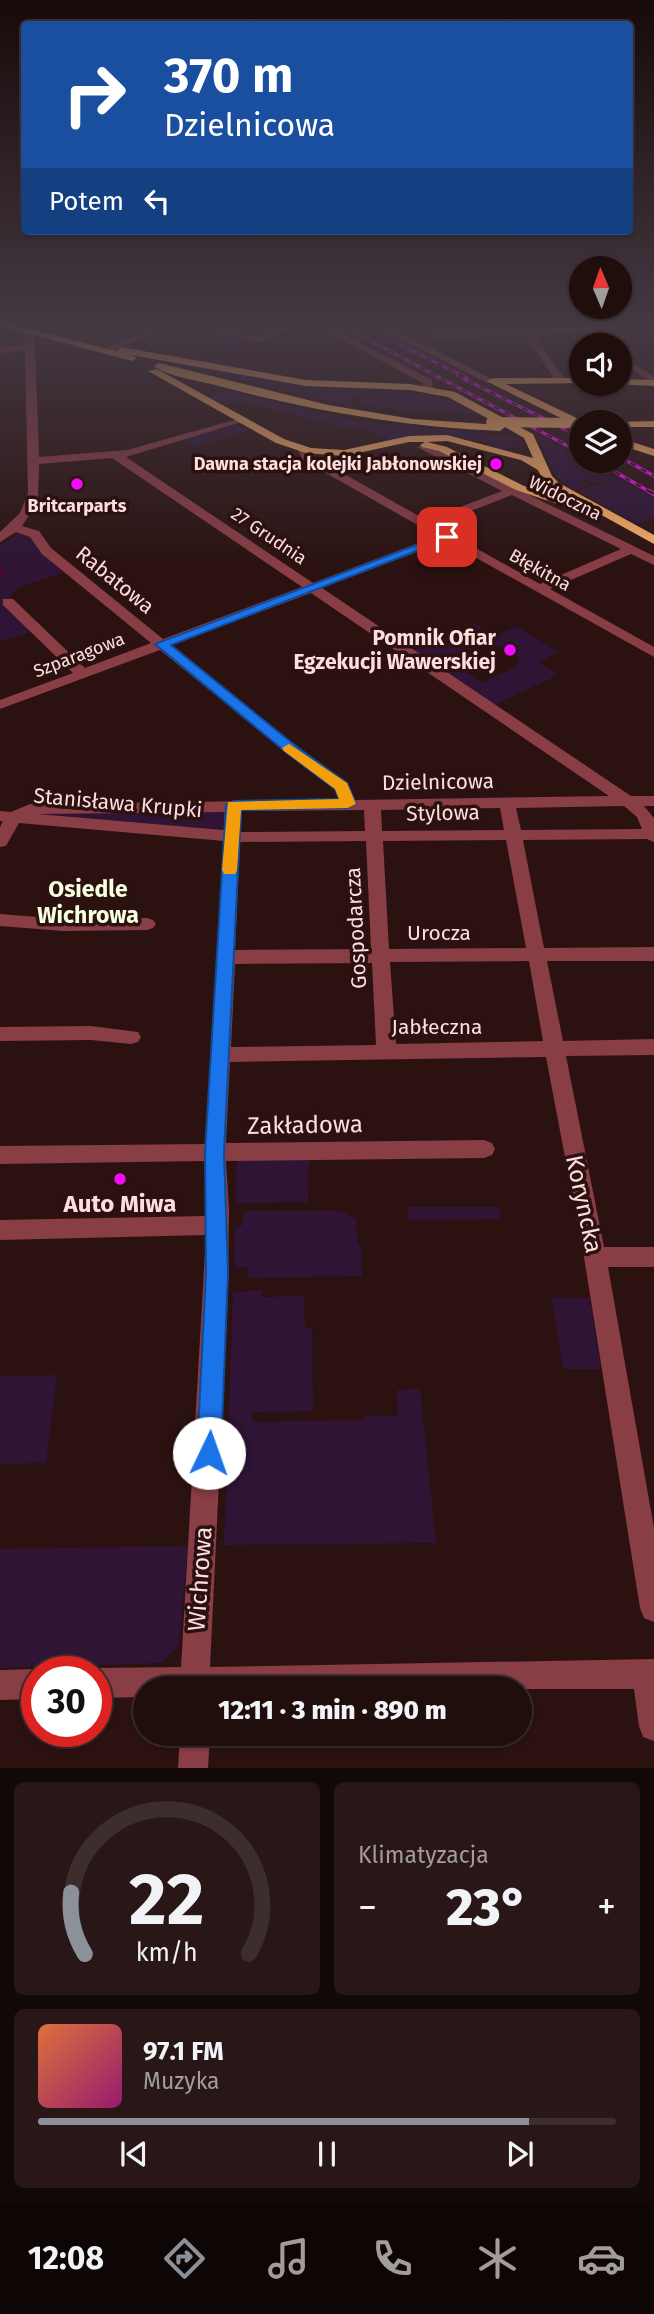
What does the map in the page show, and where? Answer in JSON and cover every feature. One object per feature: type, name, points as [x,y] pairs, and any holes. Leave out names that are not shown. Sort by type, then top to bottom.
[{"type":"main road","points":[[212,405],[241,419]]},
{"type":"main road","points":[[309,405],[368,418],[433,425],[569,425]]},
{"type":"main road","points":[[324,405],[366,413],[495,425]]},
{"type":"main road","points":[[359,405],[366,413]]},
{"type":"main road","points":[[471,405],[521,432],[526,452]]},
{"type":"main road","points":[[540,405],[569,419]]},
{"type":"main road","name":"Widoczna","points":[[241,419],[280,441],[304,450],[344,453],[409,439],[434,438],[466,441],[505,452],[526,452],[544,469]]},
{"type":"main road","points":[[632,425],[654,426]]},
{"type":"main road","points":[[632,428],[654,426]]},
{"type":"main road","name":"Widoczna","points":[[521,432],[533,442],[547,478],[555,485],[654,540]]},
{"type":"main road","name":"Widoczna","points":[[381,446],[416,443],[433,446],[541,495],[638,531]]},
{"type":"main road","points":[[632,445],[654,453]]},
{"type":"main road","name":"Widoczna","points":[[526,452],[523,480],[541,495]]},
{"type":"main road","points":[[492,473],[509,479],[523,480],[538,478],[544,469]]},
{"type":"street","points":[[0,538],[15,528],[32,506],[32,405]]},
{"type":"street","points":[[34,461],[116,455],[241,419]]},
{"type":"street","name":"Widoczna","points":[[424,447],[654,561]]},
{"type":"street","name":"Błękitna","points":[[304,450],[307,458],[654,653]]},
{"type":"street","name":"27 Grudnia","points":[[116,455],[627,801],[649,807]]},
{"type":"street","points":[[426,524],[512,491]]},
{"type":"street","name":"Rabatowa","points":[[15,528],[35,534],[46,551],[292,750],[342,786],[348,804]]},
{"type":"street","name":"Szparagowa","points":[[0,705],[447,537]]},
{"type":"street","points":[[539,589],[630,550]]},
{"type":"street","points":[[8,602],[83,674]]},
{"type":"street","name":"Dzielnicowa","points":[[7,817],[30,809],[627,801]]},
{"type":"street","name":"Koryncka","points":[[507,802],[595,1257],[654,1608]]},
{"type":"street","name":"Gospodarcza","points":[[372,804],[386,1050]]},
{"type":"street","name":"Wichrowa","points":[[194,1676],[209,1453],[218,1225],[215,1152],[234,805]]},
{"type":"street","points":[[649,807],[654,835]]},
{"type":"street","points":[[0,842],[7,817]]},
{"type":"street","name":"Stanisława Krupki","points":[[7,817],[232,837]]},
{"type":"street","name":"Stylowa","points":[[232,837],[654,835]]},
{"type":"street","points":[[0,920],[63,925],[148,924]]},
{"type":"street","name":"Urocza","points":[[224,957],[654,954]]},
{"type":"street","points":[[0,1034],[91,1033],[131,1037]]},
{"type":"street","name":"Jabłeczna","points":[[219,1055],[654,1047]]},
{"type":"street","name":"Zakładowa","points":[[0,1155],[484,1149]]},
{"type":"street","points":[[0,1230],[218,1225]]},
{"type":"street","points":[[595,1257],[654,1256]]},
{"type":"street","points":[[532,1677],[650,1674],[654,1726]]},
{"type":"street","points":[[112,1683],[133,1684]]},
{"type":"street","points":[[0,1685],[21,1684]]},
{"type":"street","points":[[193,1768],[194,1746]]},
{"type":"shaded area","points":[[255,405],[286,405],[355,421],[482,433],[491,437],[517,437],[515,441],[505,445],[516,443],[521,436],[525,443],[524,446],[504,450],[485,445],[495,443],[450,436],[376,443],[388,439],[370,431],[343,427]]},
{"type":"shaded area","points":[[363,405],[461,405],[480,414],[412,412]]},
{"type":"shaded area","points":[[227,427],[245,427],[250,430],[192,448],[180,440]]},
{"type":"shaded area","points":[[534,435],[541,436],[569,453],[569,473],[607,473],[654,497],[654,518],[636,524],[578,491],[605,483],[603,481],[595,483],[586,479],[583,481],[587,485],[574,490],[564,484],[553,471]]},
{"type":"shaded area","points":[[21,531],[31,534],[64,572],[17,588],[11,595],[11,600],[34,632],[0,641],[0,546]]},
{"type":"shaded area","points":[[474,623],[494,636],[516,626],[559,652],[538,662],[558,675],[495,705],[412,649]],"holes":[[[483,644],[496,644],[520,659],[517,661],[519,665],[482,683],[448,659]]]},
{"type":"shaded area","points":[[226,811],[226,828],[220,829],[28,815],[29,813]]},
{"type":"shaded area","points":[[309,1157],[308,1202],[235,1203],[237,1158]]},
{"type":"shaded area","points":[[408,1207],[500,1207],[501,1219],[409,1220]]},
{"type":"shaded area","points":[[244,1211],[340,1211],[356,1219],[358,1244],[361,1244],[362,1276],[248,1278],[248,1267],[234,1267],[235,1227],[242,1226]]},
{"type":"shaded area","points":[[262,1290],[262,1297],[304,1296],[305,1328],[312,1328],[313,1411],[253,1412],[252,1422],[364,1420],[365,1416],[398,1416],[397,1390],[420,1389],[436,1543],[224,1545],[233,1293]]},
{"type":"shaded area","points":[[552,1298],[589,1298],[601,1369],[563,1369]]},
{"type":"shaded area","points":[[57,1375],[46,1463],[0,1464],[0,1376]]},
{"type":"shaded area","points":[[188,1546],[179,1645],[161,1663],[112,1665],[112,1656],[21,1656],[21,1667],[0,1668],[0,1549]]},
{"type":"railway","points":[[490,405],[569,447]]},
{"type":"railway","points":[[515,405],[569,431]]},
{"type":"railway","points":[[632,464],[654,476]]},
{"type":"railway","points":[[617,473],[652,493]]},
{"type":"railway","points":[[649,491],[654,494]]},
{"type":"slow traffic","points":[[229,870],[234,805],[348,804],[342,786],[289,748]]},
{"type":"place","name":"Dawna stacja kolejki Jabłonowskiej","points":[[496,464]]},
{"type":"place","name":"Britcarparts","points":[[77,484]]},
{"type":"place","name":"Pomnik Ofiar Egzekucji Wawerskiej","points":[[510,650]]},
{"type":"place","name":"Auto Miwa","points":[[120,1179]]},
{"type":"district","name":"Osiedle Wichrowa","points":[[88,902]]},
{"type":"route","points":[[209,1453],[217,1272],[215,1152],[234,805],[348,804],[342,786],[292,750],[162,644],[447,537]]}]
